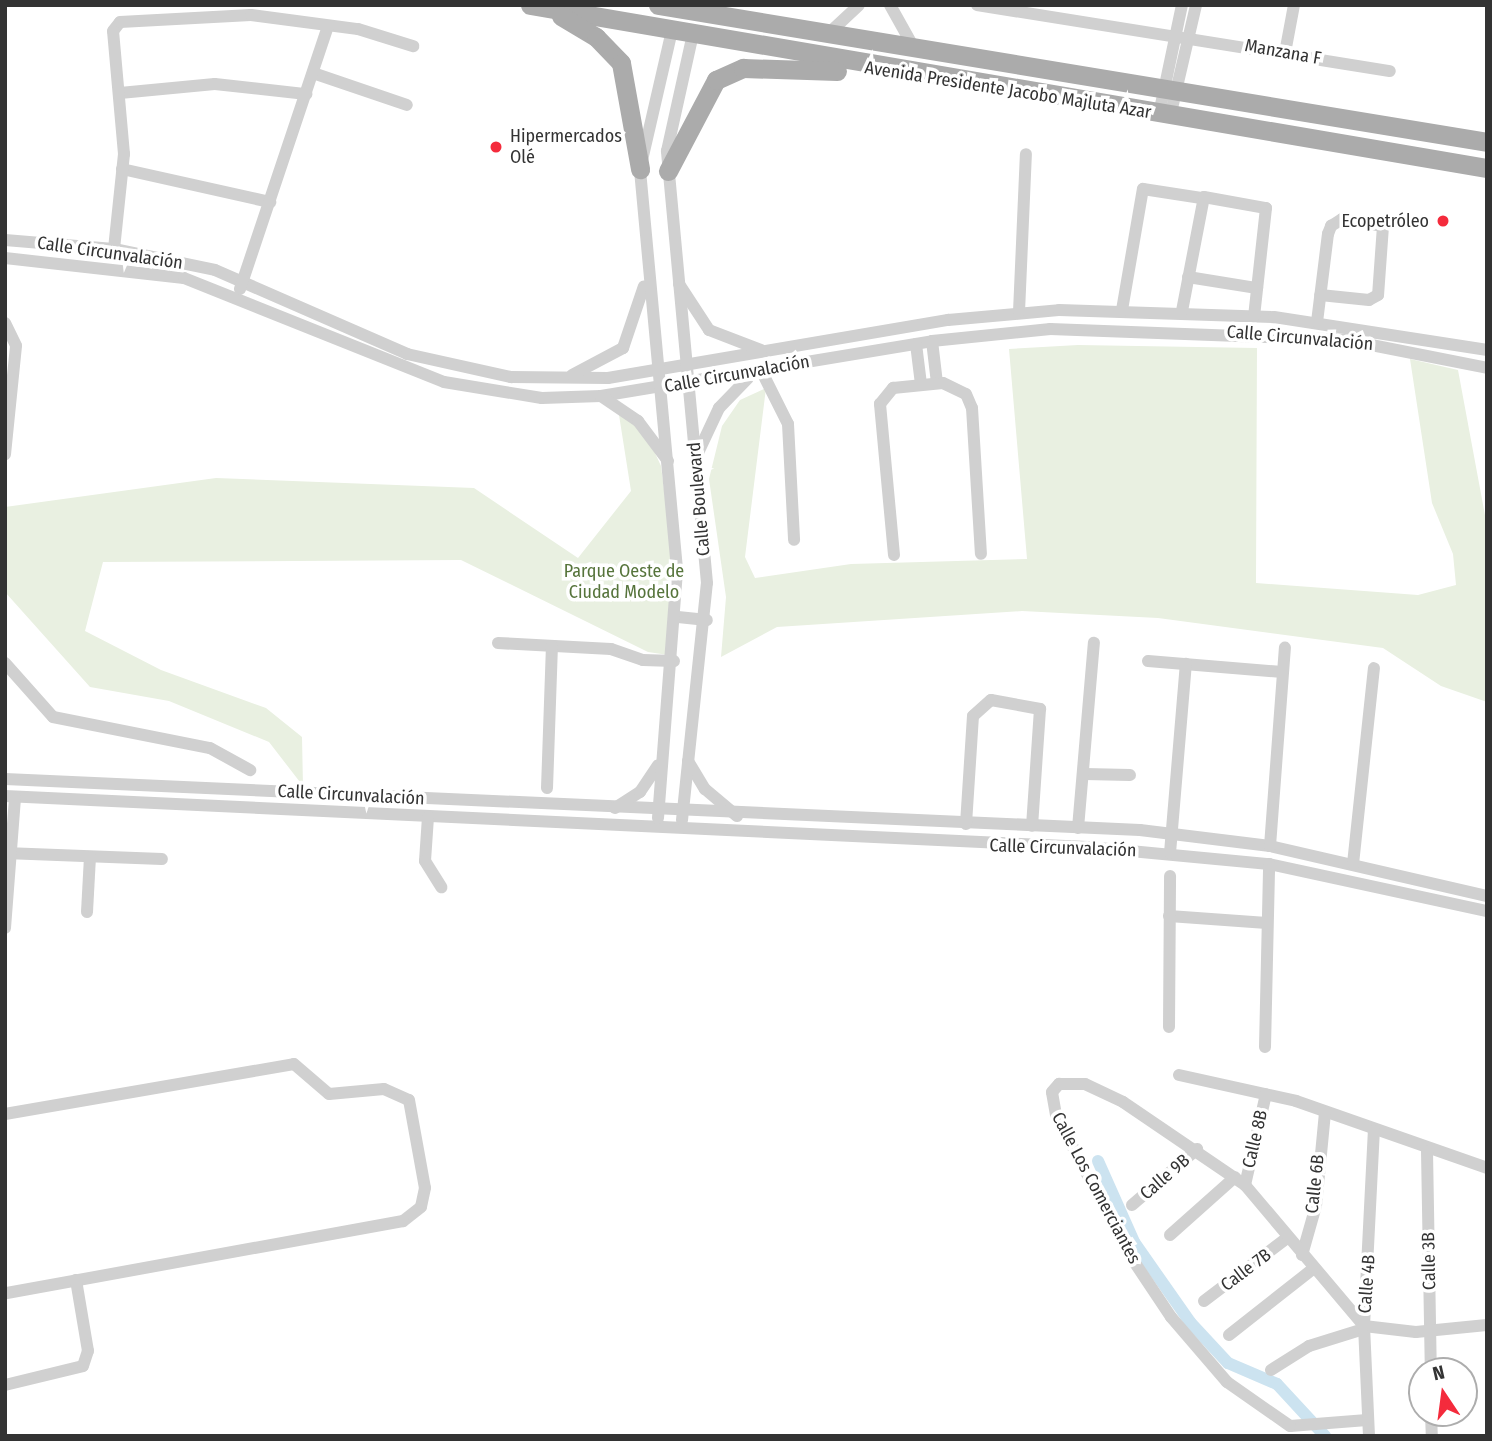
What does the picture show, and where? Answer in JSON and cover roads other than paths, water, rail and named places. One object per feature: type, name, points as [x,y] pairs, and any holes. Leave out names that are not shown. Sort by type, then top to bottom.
[{"type":"main road","name":"Avenida Presidente Jacobo Majluta Azar","points":[[658,5],[1487,142]]},
{"type":"main road","name":"Avenida Presidente Jacobo Majluta Azar","points":[[539,7],[886,70],[1487,168]]},
{"type":"main road","points":[[539,7],[596,37],[621,63],[640,169]]},
{"type":"main road","points":[[668,171],[707,91],[724,75],[743,68],[886,70]]},
{"type":"street","points":[[828,34],[859,5]]},
{"type":"street","points":[[890,5],[914,48]]},
{"type":"street","name":"Manzana F","points":[[977,5],[1061,10],[1189,36],[1390,71]]},
{"type":"street","points":[[1165,116],[1175,33],[1182,5]]},
{"type":"street","points":[[1170,91],[1189,36],[1196,5]]},
{"type":"street","points":[[1285,53],[1294,5]]},
{"type":"street","points":[[114,249],[122,169],[120,93],[113,31],[120,22],[207,14],[328,26],[413,46]]},
{"type":"street","points":[[238,296],[328,26]]},
{"type":"street","name":"Calle Boulevard","points":[[658,819],[660,762],[678,617],[670,464],[647,268],[640,169],[672,30]]},
{"type":"street","name":"Calle Boulevard","points":[[681,827],[707,620],[696,459],[675,276],[668,171],[669,131],[693,34]]},
{"type":"street","points":[[313,73],[407,105]]},
{"type":"street","points":[[120,93],[215,84],[306,94]]},
{"type":"street","points":[[1019,312],[1026,155]]},
{"type":"street","points":[[122,169],[270,202]]},
{"type":"street","points":[[1122,310],[1143,189],[1266,208],[1254,316]]},
{"type":"street","points":[[1182,311],[1200,198]]},
{"type":"street","points":[[1317,322],[1320,295],[1331,226],[1342,219],[1383,226],[1378,295],[1369,300],[1320,295]]},
{"type":"street","name":"Calle Circunvalación","points":[[5,240],[114,249],[243,281],[448,367],[561,379],[659,371],[890,330],[1019,312],[1182,311],[1254,316],[1317,322],[1487,350]]},
{"type":"street","name":"Calle Circunvalación","points":[[5,258],[140,269],[238,296],[444,382],[542,398],[601,396],[661,388],[932,341],[1050,329],[1241,331],[1346,340],[1487,368]]},
{"type":"street","points":[[561,379],[622,348],[638,318],[647,268]]},
{"type":"street","points":[[675,276],[709,330],[768,351]]},
{"type":"street","points":[[1188,277],[1257,288]]},
{"type":"street","points":[[5,323],[16,346],[5,453]]},
{"type":"street","points":[[890,330],[893,347]]},
{"type":"street","points":[[932,341],[937,383]]},
{"type":"street","points":[[916,344],[921,384]]},
{"type":"street","points":[[696,459],[719,408],[757,373],[788,424],[794,540]]},
{"type":"street","points":[[894,555],[880,404],[893,387],[937,383],[966,394],[972,408],[981,554]]},
{"type":"street","points":[[601,396],[638,421],[670,464]]},
{"type":"street","points":[[678,617],[707,620]]},
{"type":"street","points":[[498,643],[552,646],[674,661]]},
{"type":"street","points":[[1078,828],[1085,774],[1094,643]]},
{"type":"street","points":[[547,788],[552,646]]},
{"type":"street","points":[[1270,846],[1285,648]]},
{"type":"street","points":[[1148,661],[1283,672]]},
{"type":"street","points":[[5,663],[53,717],[210,748],[250,770]]},
{"type":"street","points":[[1170,853],[1186,664]]},
{"type":"street","points":[[1353,864],[1374,668]]},
{"type":"street","points":[[967,824],[973,716],[991,700],[1040,709],[1032,827]]},
{"type":"street","points":[[688,761],[705,789],[737,816]]},
{"type":"street","points":[[615,808],[640,792],[660,762]]},
{"type":"street","points":[[1085,774],[1130,775]]},
{"type":"street","name":"Calle Circunvalación","points":[[5,779],[615,808],[681,827],[1170,853],[1269,864],[1487,911]]},
{"type":"street","points":[[5,928],[10,796]]},
{"type":"street","name":"Calle Circunvalación","points":[[10,796],[428,817],[658,819],[683,812],[1172,834],[1270,846],[1487,896]]},
{"type":"street","points":[[428,817],[425,860],[441,887]]},
{"type":"street","points":[[9,853],[162,859]]},
{"type":"street","points":[[88,912],[90,858]]},
{"type":"street","points":[[1265,1047],[1269,864]]},
{"type":"street","points":[[1169,1027],[1170,876]]},
{"type":"street","points":[[1169,916],[1266,923]]},
{"type":"street","points":[[5,1114],[276,1063],[308,1071],[329,1094],[384,1089],[409,1100],[425,1188],[412,1218],[5,1293]]},
{"type":"street","points":[[1180,1075],[1266,1094],[1325,1112],[1427,1151],[1487,1168]]},
{"type":"street","name":"Calle Los Comerciantes","points":[[1364,1327],[1240,1181],[1197,1149],[1086,1084],[1059,1084],[1052,1092],[1056,1115],[1105,1210],[1171,1317],[1267,1415],[1290,1426],[1367,1420]]},
{"type":"street","name":"Calle 8B","points":[[1170,1235],[1240,1181],[1266,1094]]},
{"type":"street","name":"Calle 6B","points":[[1302,1255],[1316,1206],[1325,1112]]},
{"type":"street","name":"Calle 4B","points":[[1369,1436],[1364,1327],[1374,1131]]},
{"type":"street","name":"Calle 9B","points":[[1132,1205],[1197,1149]]},
{"type":"street","name":"Calle 3B","points":[[1427,1151],[1431,1357]]},
{"type":"street","name":"Calle 7B","points":[[1204,1301],[1287,1238]]},
{"type":"street","points":[[1229,1335],[1312,1269]]},
{"type":"street","points":[[5,1385],[83,1366],[88,1351],[76,1280]]},
{"type":"street","points":[[1271,1370],[1309,1346],[1364,1327],[1430,1331],[1487,1325]]},
{"type":"waterway","points":[[1098,1161],[1134,1242],[1190,1322],[1228,1363],[1277,1384],[1325,1436]]},
{"type":"place","name":"Hipermercados Olé","points":[[496,147]]},
{"type":"place","name":"Ecopetróleo","points":[[1443,221]]},
{"type":"park label","name":"Parque Oeste de Ciudad Modelo","points":[[624,582]]}]
